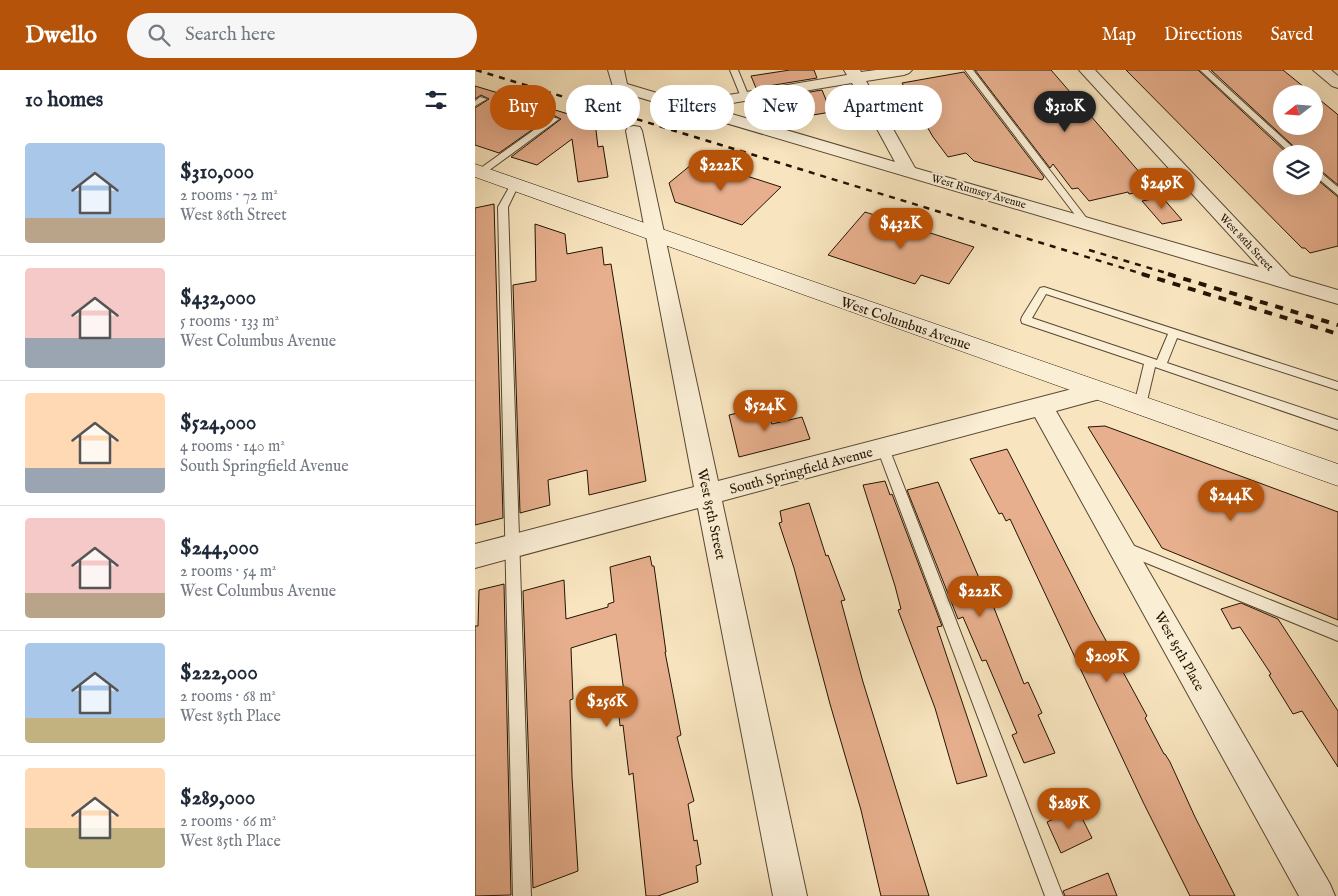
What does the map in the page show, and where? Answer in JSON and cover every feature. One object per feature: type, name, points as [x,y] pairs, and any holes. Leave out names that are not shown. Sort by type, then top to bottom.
[{"type":"main road","name":"West Columbus Avenue","points":[[478,171],[1338,475]]},
{"type":"street","name":"West Rumsey Avenue","points":[[617,70],[620,87],[650,96]]},
{"type":"street","points":[[802,85],[854,74],[904,70]]},
{"type":"street","name":"West 86th Street","points":[[1087,70],[1283,281]]},
{"type":"street","points":[[1321,70],[1338,83]]},
{"type":"street","points":[[854,74],[908,170]]},
{"type":"street","name":"West Rumsey Avenue","points":[[734,121],[908,170],[1338,297]]},
{"type":"street","name":"West 85th Street","points":[[634,131],[790,896]]},
{"type":"street","name":"South Springfield Avenue","points":[[475,556],[1099,391]]},
{"type":"street","name":"West 85th Place","points":[[1041,406],[1318,896]]},
{"type":"lane","points":[[734,70],[744,95]]},
{"type":"lane","points":[[969,70],[1085,222]]},
{"type":"lane","points":[[1204,70],[1286,145]]},
{"type":"lane","points":[[475,104],[483,99]]},
{"type":"lane","points":[[478,171],[539,130]]},
{"type":"lane","points":[[1323,178],[1338,192]]},
{"type":"lane","points":[[515,184],[503,207],[522,896]]},
{"type":"lane","points":[[1338,386],[1044,290],[1026,320],[1338,425]]},
{"type":"lane","points":[[1140,405],[1155,364],[1174,333]]},
{"type":"lane","points":[[883,448],[1054,896]]},
{"type":"lane","points":[[1122,547],[1149,556],[1338,634]]},
{"type":"building","points":[[790,70],[814,70],[817,78],[774,85],[755,85],[751,76]]},
{"type":"building","points":[[975,70],[1051,70],[1154,189],[1129,194],[1128,192],[1089,201],[1078,188],[1072,189],[1053,164],[1050,168]]},
{"type":"building","points":[[1126,70],[1198,70],[1278,145],[1273,145],[1273,195],[1323,195],[1323,184],[1338,197],[1338,246],[1310,253],[1305,248],[1302,248]]},
{"type":"building","points":[[1211,70],[1283,70],[1302,85],[1273,85],[1273,127]]},
{"type":"building","points":[[964,72],[1044,177],[1042,180],[974,161],[966,153],[948,157],[929,130],[942,130],[942,85],[903,85],[902,83]]},
{"type":"building","points":[[475,86],[490,90],[490,130],[532,130],[499,153],[475,145],[475,108],[489,99],[481,95],[475,99]]},
{"type":"building","points":[[822,90],[825,97],[825,113],[815,115],[815,91]]},
{"type":"building","points":[[1323,102],[1338,115],[1338,185],[1323,172],[1323,145],[1292,145],[1281,135],[1323,135]]},
{"type":"building","points":[[556,110],[566,113],[566,130],[596,130],[598,147],[603,146],[608,177],[578,182],[572,139],[537,165],[511,157],[547,130],[556,130],[556,123],[561,119],[556,116]]},
{"type":"building","points":[[697,160],[781,187],[742,225],[675,202],[669,183]]},
{"type":"building","points":[[1162,197],[1182,220],[1162,224],[1142,201]]},
{"type":"building","points":[[494,204],[503,518],[475,525],[475,208]]},
{"type":"building","points":[[865,212],[974,247],[949,284],[921,275],[915,284],[828,255]]},
{"type":"building","points":[[535,224],[565,234],[567,254],[602,247],[604,265],[611,264],[646,481],[589,495],[587,470],[548,480],[550,505],[520,513],[513,285],[536,281]]},
{"type":"building","points":[[767,406],[772,424],[802,417],[810,439],[739,457],[729,415]]},
{"type":"building","points":[[1105,426],[1338,512],[1338,620],[1162,548],[1088,427]]},
{"type":"building","points":[[1007,449],[1092,615],[1147,716],[1145,718],[1170,762],[1195,817],[1235,896],[1190,896],[1143,802],[1010,519],[1006,521],[1002,513],[999,514],[970,459]]},
{"type":"building","points":[[885,481],[890,495],[892,494],[942,626],[937,627],[987,776],[957,784],[935,708],[898,610],[901,609],[895,586],[863,485]]},
{"type":"building","points":[[938,482],[982,585],[988,583],[996,607],[994,608],[1024,684],[1028,682],[1042,713],[1038,715],[1055,753],[1024,763],[1012,735],[1017,733],[986,660],[982,661],[963,617],[958,619],[907,490]]},
{"type":"building","points":[[809,503],[826,556],[828,555],[845,600],[841,601],[863,682],[929,896],[881,896],[861,810],[830,704],[794,568],[779,523],[782,522],[780,511]]},
{"type":"building","points":[[650,556],[652,566],[654,566],[665,652],[681,735],[677,737],[694,801],[688,804],[694,841],[697,840],[701,864],[696,866],[698,882],[658,896],[646,896],[633,773],[629,775],[623,725],[620,726],[617,694],[624,692],[616,634],[571,648],[573,699],[570,700],[572,777],[578,871],[533,888],[523,591],[564,580],[566,619],[608,607],[608,604],[614,602],[610,567]]},
{"type":"building","points":[[504,584],[511,895],[475,896],[475,626],[478,626],[479,590]]},
{"type":"building","points":[[1241,603],[1278,619],[1338,711],[1338,767],[1302,711],[1293,714],[1269,675],[1271,674],[1240,627],[1232,629],[1221,609]]},
{"type":"building","points":[[1077,808],[1092,838],[1061,853],[1047,822]]},
{"type":"building","points":[[1108,873],[1117,896],[1065,896],[1063,891]]},
{"type":"railway","points":[[476,70],[1146,275]]},
{"type":"railway","points":[[1089,250],[1173,275]]},
{"type":"railway","points":[[1142,274],[1338,334]]},
{"type":"railway","points":[[1168,274],[1338,325]]}]
